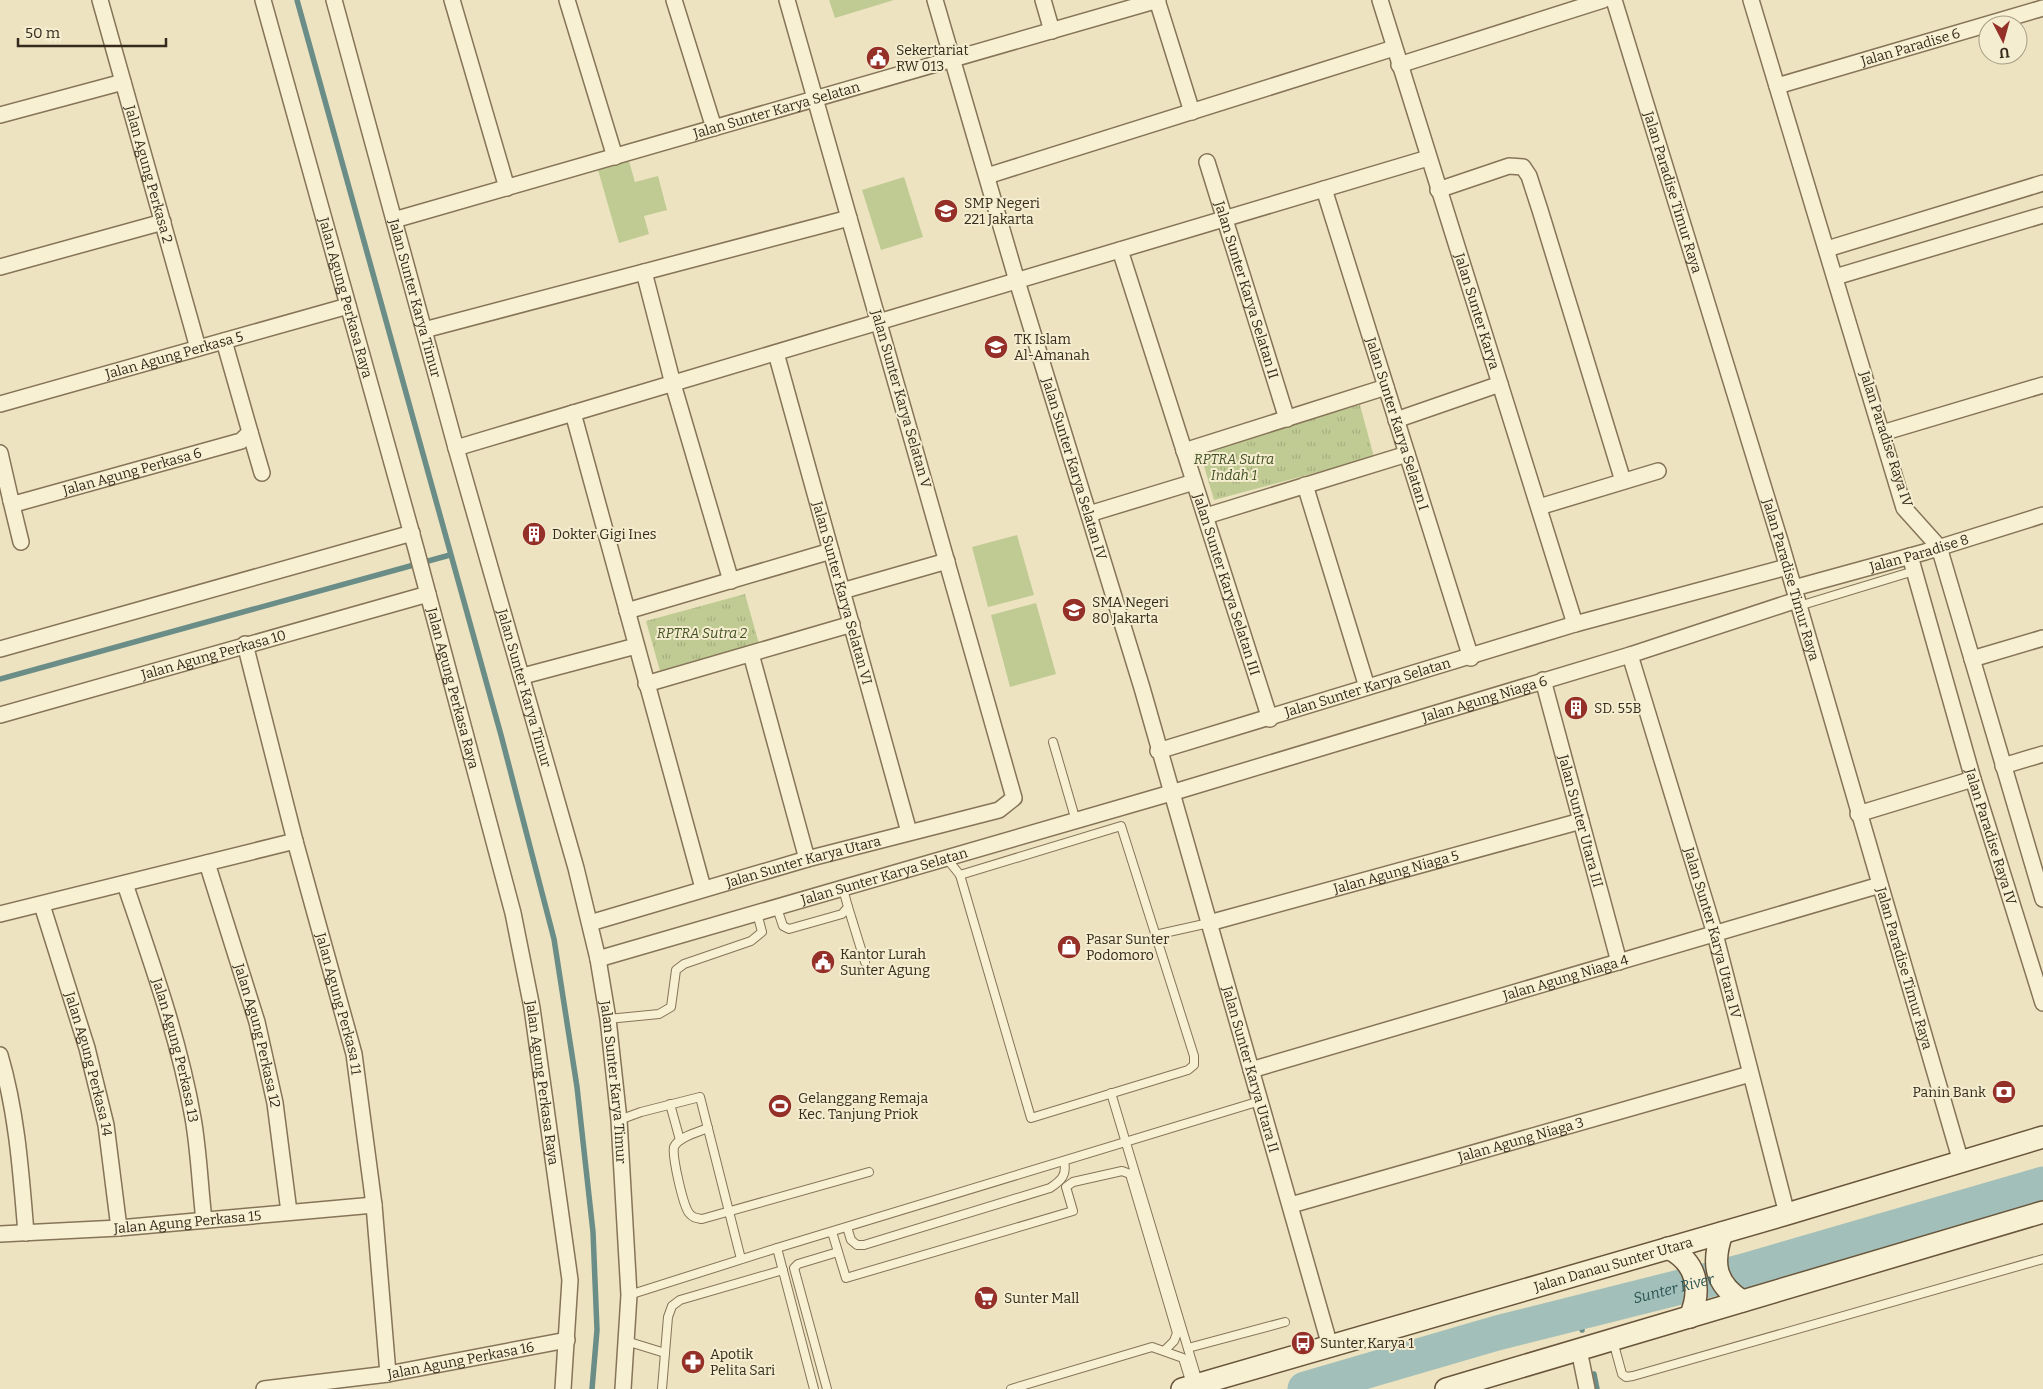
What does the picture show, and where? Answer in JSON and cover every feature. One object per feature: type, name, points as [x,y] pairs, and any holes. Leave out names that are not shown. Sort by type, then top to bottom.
[{"type":"main road","name":"Jalan Danau Sunter Utara","points":[[1191,1387],[1787,1214],[2043,1137]]},
{"type":"main road","points":[[1446,1389],[1613,1340],[1694,1307],[2043,1212]]},
{"type":"main road","points":[[1722,1232],[1716,1256],[1720,1278],[1735,1295]]},
{"type":"main road","points":[[1668,1248],[1686,1260],[1693,1270],[1697,1284],[1694,1307]]},
{"type":"street","name":"Jalan Agung Perkasa 2","points":[[100,0],[198,348]]},
{"type":"street","name":"Jalan Agung Perkasa Raya","points":[[263,0],[412,533],[513,913],[532,1008],[570,1280],[568,1340],[563,1389]]},
{"type":"street","name":"Jalan Sunter Karya Timur","points":[[334,0],[456,448],[523,676],[598,959],[608,1019],[619,1120],[630,1295],[623,1389]]},
{"type":"street","points":[[452,0],[507,188]]},
{"type":"street","points":[[567,0],[615,157]]},
{"type":"street","points":[[674,0],[714,128]]},
{"type":"street","name":"Jalan Sunter Karya Selatan V","points":[[787,0],[1014,798]]},
{"type":"street","name":"Jalan Sunter Karya Selatan IV","points":[[935,0],[1017,281],[1089,514],[1170,793]]},
{"type":"street","points":[[1043,0],[1052,31]]},
{"type":"street","points":[[1157,0],[1192,112]]},
{"type":"street","name":"Jalan Sunter Karya Selatan","points":[[394,220],[1157,0]]},
{"type":"street","name":"Jalan Sunter Karya","points":[[1380,0],[1399,66],[1576,624]]},
{"type":"street","points":[[1399,66],[1603,0]]},
{"type":"street","name":"Jalan Paradise Timur Raya","points":[[1614,0],[1787,567],[1960,1162]]},
{"type":"street","name":"Jalan Paradise Raya IV","points":[[1752,0],[1904,508],[1939,546],[2003,766],[2038,856],[2043,899]]},
{"type":"street","name":"Jalan Paradise 6","points":[[1777,86],[2043,8]]},
{"type":"street","points":[[987,176],[1394,48]]},
{"type":"street","points":[[0,115],[123,82]]},
{"type":"street","points":[[456,448],[1428,158]]},
{"type":"street","name":"Jalan Sunter Karya Selatan II","points":[[1207,162],[1223,220],[1287,419]]},
{"type":"street","points":[[1438,190],[1509,166],[1523,167],[1529,176],[1623,481]]},
{"type":"street","points":[[1827,249],[2043,183]]},
{"type":"street","name":"Jalan Sunter Karya Selatan I","points":[[1324,190],[1471,658]]},
{"type":"street","points":[[1835,277],[2043,215]]},
{"type":"street","points":[[424,330],[849,218]]},
{"type":"street","points":[[0,267],[163,222]]},
{"type":"street","name":"Jalan Sunter Karya Selatan III","points":[[1120,250],[1270,719]]},
{"type":"street","points":[[644,272],[673,384],[731,581]]},
{"type":"street","name":"Jalan Agung Perkasa 5","points":[[0,404],[348,306]]},
{"type":"street","points":[[224,341],[262,473]]},
{"type":"street","name":"Jalan Sunter Karya Selatan VI","points":[[776,353],[909,832]]},
{"type":"street","points":[[1396,420],[1500,384]]},
{"type":"street","points":[[1882,434],[2043,385]]},
{"type":"street","points":[[1184,451],[1386,387]]},
{"type":"street","points":[[573,414],[702,888]]},
{"type":"street","name":"Jalan Agung Perkasa 6","points":[[11,501],[18,503],[241,441],[250,432]]},
{"type":"street","points":[[0,453],[21,542]]},
{"type":"street","points":[[1206,516],[1407,454]]},
{"type":"street","points":[[1539,507],[1658,471]]},
{"type":"street","points":[[1089,514],[1194,482]]},
{"type":"street","points":[[1305,485],[1367,687]]},
{"type":"street","name":"Jalan Paradise 8","points":[[1796,598],[1939,546],[2043,515]]},
{"type":"street","points":[[0,648],[412,533]]},
{"type":"street","points":[[627,611],[831,552]]},
{"type":"street","name":"Jalan Paradise Raya IV","points":[[1910,556],[1973,779],[2039,974],[2043,1003]]},
{"type":"street","points":[[842,591],[946,561]]},
{"type":"street","name":"Jalan Sunter Karya Selatan","points":[[1158,751],[1270,719],[1367,687],[1471,658],[1576,624],[1787,567]]},
{"type":"street","name":"Jalan Agung Perkasa 10","points":[[0,715],[245,644],[428,594]]},
{"type":"street","name":"Jalan Agung Niaga 6","points":[[1170,793],[1630,655],[1796,598]]},
{"type":"street","points":[[646,684],[852,624]]},
{"type":"street","points":[[1972,659],[2043,638]]},
{"type":"street","name":"Jalan Agung Perkasa 11","points":[[245,644],[295,840],[354,1054],[374,1205],[388,1374]]},
{"type":"street","points":[[523,676],[636,646]]},
{"type":"street","points":[[751,654],[807,859]]},
{"type":"street","name":"Jalan Sunter Karya Utara IV","points":[[1630,655],[1715,934],[1787,1214]]},
{"type":"street","name":"Jalan Sunter Utara III","points":[[1543,680],[1619,962]]},
{"type":"street","points":[[2003,766],[2043,754]]},
{"type":"street","points":[[1858,814],[1973,779]]},
{"type":"street","name":"Jalan Sunter Karya Selatan","points":[[598,959],[951,859],[1170,793]]},
{"type":"street","name":"Jalan Sunter Karya Utara II","points":[[1170,793],[1291,1205],[1330,1346]]},
{"type":"street","name":"Jalan Sunter Karya Utara","points":[[590,923],[702,888],[909,832],[999,810],[1014,798]]},
{"type":"street","name":"Jalan Agung Niaga 5","points":[[1209,923],[1582,821]]},
{"type":"street","points":[[0,914],[295,840]]},
{"type":"street","name":"Jalan Agung Perkasa 12","points":[[207,863],[257,1022],[275,1103],[289,1212]]},
{"type":"street","name":"Jalan Agung Perkasa 13","points":[[125,884],[156,974],[174,1036],[193,1119],[204,1220]]},
{"type":"street","name":"Jalan Agung Niaga 4","points":[[1251,1070],[1880,885]]},
{"type":"street","name":"Jalan Agung Perkasa 14","points":[[42,905],[87,1048],[106,1125],[120,1228]]},
{"type":"street","points":[[0,1055],[8,1081],[18,1137],[26,1233]]},
{"type":"street","name":"Jalan Agung Niaga 3","points":[[1291,1205],[1750,1074]]},
{"type":"street","name":"Jalan Agung Perkasa 15","points":[[0,1234],[120,1228],[374,1205]]},
{"type":"street","name":"Jalan Agung Perkasa 16","points":[[264,1389],[388,1374],[568,1340]]},
{"type":"street","points":[[1579,1350],[1587,1389]]},
{"type":"lane","points":[[1796,598],[1914,571]]},
{"type":"lane","points":[[1053,742],[1076,821]]},
{"type":"lane","points":[[951,859],[960,875],[1031,1118],[1188,1070],[1194,1065],[1194,1056],[1121,826],[960,875]]},
{"type":"lane","points":[[843,889],[865,962]]},
{"type":"lane","points":[[777,908],[783,926],[789,929],[842,914],[848,907]]},
{"type":"lane","points":[[608,1019],[659,1014],[670,1007],[676,970],[684,964],[751,941],[762,932],[758,913]]},
{"type":"lane","points":[[1155,936],[1209,923]]},
{"type":"lane","points":[[1111,1093],[1188,1348],[1191,1387]]},
{"type":"lane","points":[[619,1120],[641,1112],[700,1097],[742,1259]]},
{"type":"lane","points":[[630,1295],[777,1248],[1260,1101]]},
{"type":"lane","points":[[670,1104],[680,1140]]},
{"type":"lane","points":[[708,1128],[680,1140],[674,1147],[674,1159],[687,1211],[694,1218],[702,1220],[870,1172]]},
{"type":"lane","points":[[848,1227],[851,1240],[858,1245],[864,1245],[1041,1191],[1061,1181],[1065,1169],[1064,1161]]},
{"type":"lane","points":[[832,1232],[846,1278],[1073,1211],[1066,1187],[1073,1182],[1122,1171],[1130,1174],[1177,1333],[1174,1340],[1165,1350]]},
{"type":"lane","points":[[777,1248],[814,1389]]},
{"type":"lane","points":[[827,1389],[794,1268],[798,1264],[838,1252]]},
{"type":"lane","points":[[1613,1340],[1622,1374],[1626,1377],[1633,1376],[2043,1258]]},
{"type":"lane","points":[[662,1389],[668,1316],[672,1306],[680,1300],[783,1270]]},
{"type":"lane","points":[[1188,1348],[1285,1322]]},
{"type":"lane","points":[[626,1341],[665,1353]]},
{"type":"lane","points":[[1011,1389],[1152,1347],[1165,1350],[1183,1358],[1191,1387]]},
{"type":"green space","points":[[829,0],[894,0],[835,18]]},
{"type":"green space","points":[[629,161],[638,193],[635,182],[658,176],[667,210],[644,216],[649,234],[619,243],[598,170]]},
{"type":"green space","points":[[904,177],[923,237],[881,250],[862,190]]},
{"type":"green space","name":"RPTRA Sutra Indah 1","points":[[1360,405],[1374,457],[1214,500],[1199,449]]},
{"type":"green space","points":[[1017,535],[1034,595],[988,607],[972,547]]},
{"type":"green space","name":"RPTRA Sutra 2","points":[[745,594],[759,644],[660,671],[646,621]]},
{"type":"green space","points":[[1036,603],[1056,674],[1010,687],[991,615]]},
{"type":"waterway","points":[[297,0],[501,735],[554,939],[577,1087],[593,1232],[597,1330],[592,1389]]},
{"type":"waterway","points":[[0,679],[450,555]]},
{"type":"waterway","name":"Sunter River","points":[[1305,1389],[1497,1333],[1740,1272],[2043,1184]]},
{"type":"waterway","points":[[1577,1313],[1582,1330]]},
{"type":"waterway","points":[[1594,1374],[1597,1389]]},
{"type":"place","name":"Sekertariat RW 013","points":[[878,58]]},
{"type":"place","name":"SMP Negeri 221 Jakarta","points":[[946,211]]},
{"type":"place","name":"TK Islam Al-Amanah","points":[[996,347]]},
{"type":"place","name":"Dokter Gigi Ines","points":[[534,534]]},
{"type":"place","name":"SMA Negeri 80 Jakarta","points":[[1074,610]]},
{"type":"place","name":"SD. 55B","points":[[1576,708]]},
{"type":"place","name":"Pasar Sunter Podomoro","points":[[1069,947]]},
{"type":"place","name":"Kantor Lurah Sunter Agung","points":[[823,962]]},
{"type":"place","name":"Panin Bank","points":[[2004,1092]]},
{"type":"place","name":"Gelanggang Remaja Kec. Tanjung Priok","points":[[780,1106]]},
{"type":"place","name":"Sunter Mall","points":[[986,1298]]},
{"type":"place","name":"Sunter Karya 1","points":[[1303,1343]]},
{"type":"place","name":"Apotik Pelita Sari","points":[[693,1362]]}]
